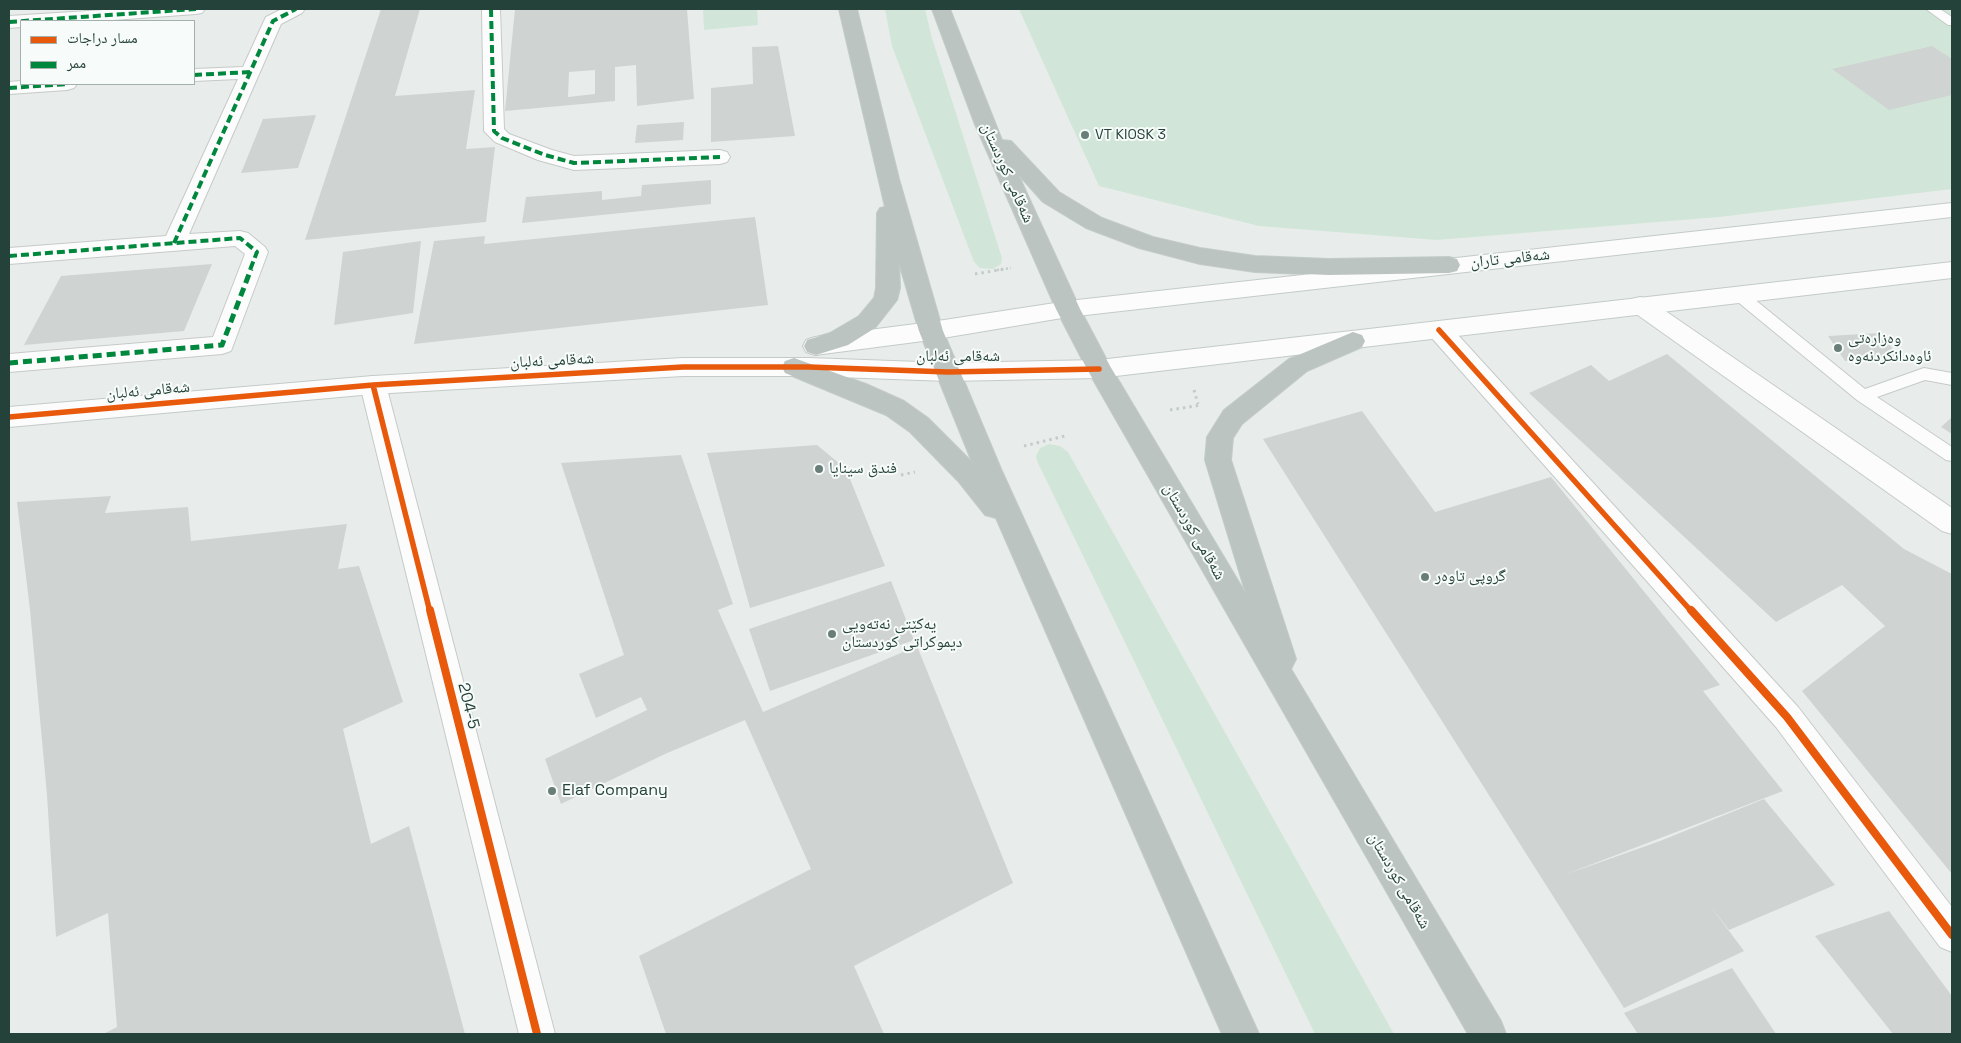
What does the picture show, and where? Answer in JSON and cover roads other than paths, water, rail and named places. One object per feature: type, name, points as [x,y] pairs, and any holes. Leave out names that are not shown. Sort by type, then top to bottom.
[{"type":"highway","points":[[848,9],[888,179],[920,296],[932,332],[982,456],[1241,1034]]},
{"type":"highway","name":"شەقامی کوردستان","points":[[941,9],[984,122],[1068,309],[1099,369],[1488,1034]]},
{"type":"highway","points":[[984,122],[1017,162],[1051,197],[1094,223],[1147,243],[1200,256],[1255,264],[1329,267],[1449,265]]},
{"type":"highway","points":[[816,346],[839,339],[867,322],[885,300],[888,288],[888,179]]},
{"type":"highway","points":[[1297,708],[1218,460],[1220,437],[1233,417],[1298,365],[1353,341]]},
{"type":"highway","points":[[794,367],[895,408],[920,425],[968,474],[1009,524],[1040,585]]},
{"type":"street","points":[[38,20],[196,9]]},
{"type":"street","points":[[174,243],[273,21],[296,9]]},
{"type":"street","points":[[491,9],[494,131],[502,138],[545,155],[574,163],[720,157]]},
{"type":"street","points":[[195,75],[251,72]]},
{"type":"street","points":[[9,88],[52,85]]},
{"type":"street","points":[[1943,211],[1952,230]]},
{"type":"street","name":"شەقامی تاران","points":[[1068,309],[1943,211]]},
{"type":"street","points":[[9,256],[240,238],[257,252],[222,345],[9,363]]},
{"type":"street","points":[[1099,369],[1952,270]]},
{"type":"street","points":[[1640,305],[1952,523]]},
{"type":"street","name":"شەقامی ئەلبان","points":[[683,367],[816,346],[932,332],[1068,309]]},
{"type":"street","points":[[1439,330],[1787,718],[1952,935]]},
{"type":"street","name":"شەقامی ئەلبان","points":[[9,417],[372,385],[683,367],[794,367],[948,372],[1099,369]]},
{"type":"street","name":"204-5","points":[[372,385],[537,1034]]},
{"type":"lane","points":[[1932,9],[1952,22]]},
{"type":"lane","points":[[1738,294],[1863,396],[1952,455]]},
{"type":"lane","points":[[1863,396],[1924,374],[1952,379]]},
{"type":"place","name":"VT KIOSK 3","points":[[1085,135]]},
{"type":"place","name":"وەزارەتی ئاوەدانکردنەوە","points":[[1838,348]]},
{"type":"place","name":"فندق سينايا","points":[[819,469]]},
{"type":"place","name":"گروپی تاوەر","points":[[1425,577]]},
{"type":"place","name":"یه‌كێتی نه‌ته‌ویی دیموكراتی كوردستان","points":[[832,634]]},
{"type":"place","name":"Elaf Company","points":[[552,791]]}]
